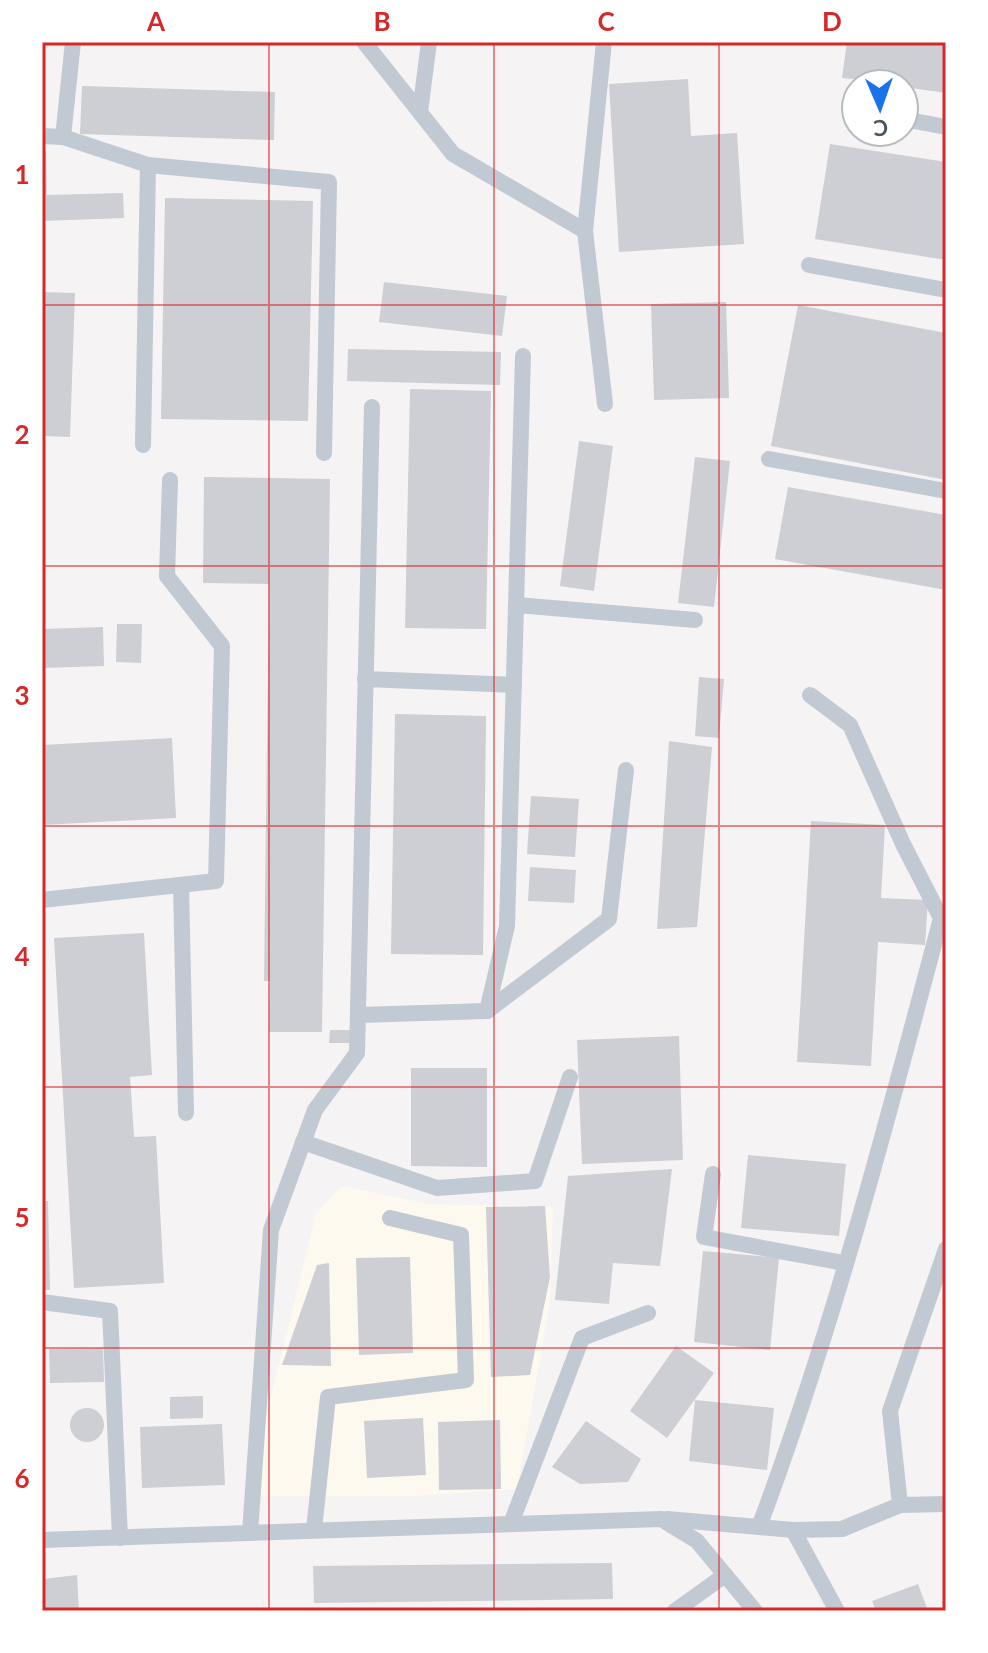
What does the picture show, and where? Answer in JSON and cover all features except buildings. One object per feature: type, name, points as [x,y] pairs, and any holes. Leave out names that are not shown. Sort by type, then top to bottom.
[{"type":"lane","points":[[63,137],[73,42]]},
{"type":"lane","points":[[364,42],[453,154],[585,231]]},
{"type":"lane","points":[[420,112],[429,42]]},
{"type":"lane","points":[[604,42],[585,231],[605,404]]},
{"type":"lane","points":[[920,122],[946,127]]},
{"type":"lane","points":[[42,136],[63,137],[148,165],[329,182],[324,453]]},
{"type":"lane","points":[[143,445],[148,165]]},
{"type":"lane","points":[[809,265],[946,290]]},
{"type":"lane","points":[[487,1011],[507,926],[523,356]]},
{"type":"lane","points":[[250,1533],[271,1230],[315,1110],[357,1053],[372,407]]},
{"type":"lane","points":[[769,459],[946,491]]},
{"type":"lane","points":[[42,900],[216,881],[222,646],[167,576],[170,480]]},
{"type":"lane","points":[[517,605],[695,620]]},
{"type":"lane","points":[[365,679],[514,685]]},
{"type":"lane","points":[[759,1527],[789,1446],[844,1263],[941,918],[903,844],[850,725],[810,695]]},
{"type":"lane","points":[[360,1015],[487,1011],[609,919],[626,770]]},
{"type":"lane","points":[[181,885],[186,1113]]},
{"type":"lane","points":[[303,1142],[437,1188],[535,1181],[570,1077]]},
{"type":"lane","points":[[713,1174],[704,1237],[844,1263]]},
{"type":"lane","points":[[314,1530],[328,1397],[466,1380],[461,1235],[390,1218]]},
{"type":"lane","points":[[900,1505],[890,1411],[946,1249]]},
{"type":"lane","points":[[42,1302],[110,1311],[120,1538]]},
{"type":"lane","points":[[512,1521],[582,1338],[648,1313]]},
{"type":"lane","points":[[42,1540],[512,1521],[661,1519],[793,1530],[842,1529],[900,1505],[946,1504]]},
{"type":"lane","points":[[661,1519],[697,1541],[755,1611]]},
{"type":"lane","points":[[793,1530],[837,1611]]},
{"type":"lane","points":[[675,1611],[725,1575]]},
{"type":"shaded area","points":[[342,1186],[429,1204],[553,1207],[550,1303],[517,1489],[418,1496],[262,1496],[259,1446],[316,1213]]}]
